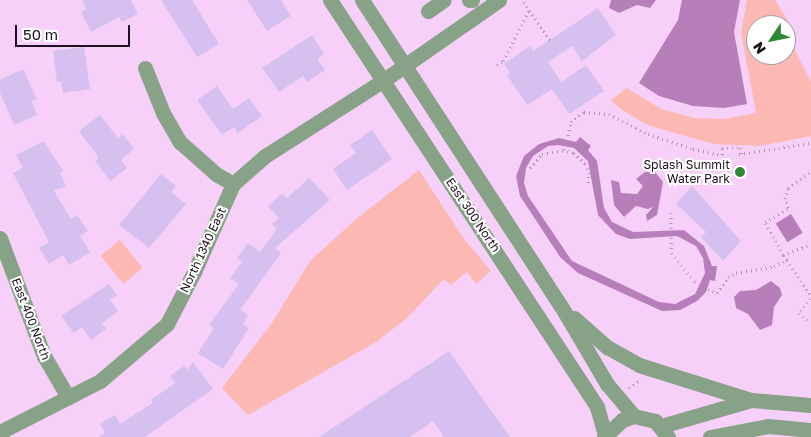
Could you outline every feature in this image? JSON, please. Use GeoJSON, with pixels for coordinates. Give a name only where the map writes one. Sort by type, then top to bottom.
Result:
{"type":"FeatureCollection","features":[{"type":"Feature","properties":{"kind":"street","name":"East 300 North"},"geometry":{"type":"LineString","coordinates":[[330,0],[597,407],[605,436]]}},
{"type":"Feature","properties":{"kind":"street","name":"East 300 North"},"geometry":{"type":"LineString","coordinates":[[362,0],[562,306],[607,384],[634,416]]}},
{"type":"Feature","properties":{"kind":"street"},"geometry":{"type":"LineString","coordinates":[[428,11],[444,0]]}},
{"type":"Feature","properties":{"kind":"street","name":"North 1340 East"},"geometry":{"type":"LineString","coordinates":[[0,432],[100,381],[166,324],[194,272],[233,184],[265,156],[384,80],[499,0]]}},
{"type":"Feature","properties":{"kind":"street"},"geometry":{"type":"LineString","coordinates":[[145,68],[164,113],[180,142],[216,174],[233,184]]}},
{"type":"Feature","properties":{"kind":"street","name":"East 400 North"},"geometry":{"type":"LineString","coordinates":[[0,238],[44,356],[68,396]]}},
{"type":"Feature","properties":{"kind":"street"},"geometry":{"type":"LineString","coordinates":[[562,306],[600,342],[639,365],[752,400],[811,405]]}},
{"type":"Feature","properties":{"kind":"street"},"geometry":{"type":"LineString","coordinates":[[605,436],[622,420],[634,416],[646,417],[665,431],[752,400]]}},
{"type":"Feature","properties":{"kind":"street"},"geometry":{"type":"LineString","coordinates":[[710,437],[768,426],[811,430]]}},
{"type":"Feature","properties":{"kind":"path"},"geometry":{"type":"LineString","coordinates":[[524,2],[550,40]]}},
{"type":"Feature","properties":{"kind":"path"},"geometry":{"type":"LineString","coordinates":[[498,65],[504,61],[529,10]]}},
{"type":"Feature","properties":{"kind":"path"},"geometry":{"type":"LineString","coordinates":[[564,150],[571,122],[584,112],[598,111],[671,142],[722,155],[722,148],[741,148],[740,154],[811,143]]}},
{"type":"Feature","properties":{"kind":"path"},"geometry":{"type":"LineString","coordinates":[[530,168],[542,154],[564,150],[573,152],[585,164],[590,174],[588,183]]}},
{"type":"Feature","properties":{"kind":"path"},"geometry":{"type":"LineString","coordinates":[[811,172],[788,188],[786,199],[788,208],[765,222],[811,298],[800,313],[811,322]]}},
{"type":"Feature","properties":{"kind":"path"},"geometry":{"type":"LineString","coordinates":[[671,213],[672,253],[695,282],[713,292],[722,289],[728,277],[774,266],[787,260]]}},
{"type":"Feature","properties":{"kind":"path"},"geometry":{"type":"LineString","coordinates":[[784,255],[811,244]]}},
{"type":"Feature","properties":{"kind":"shaded area"},"geometry":{"type":"Polygon","coordinates":[[[611,0],[656,0],[650,8],[637,5],[619,13],[609,8],[611,0]]]}},
{"type":"Feature","properties":{"kind":"shaded area"},"geometry":{"type":"Polygon","coordinates":[[[682,0],[740,0],[734,32],[747,104],[724,108],[693,106],[659,96],[639,83],[678,20],[682,0]]]}},
{"type":"Feature","properties":{"kind":"shaded area"},"geometry":{"type":"Polygon","coordinates":[[[747,0],[775,0],[784,15],[746,15],[746,59],[741,32],[747,0]]]}},
{"type":"Feature","properties":{"kind":"shaded area"},"geometry":{"type":"Polygon","coordinates":[[[796,52],[811,82],[811,136],[759,146],[713,144],[647,125],[619,108],[611,100],[627,88],[661,109],[695,118],[725,119],[756,113],[747,65],[796,65],[796,52]]]}},
{"type":"Feature","properties":{"kind":"shaded area"},"geometry":{"type":"Polygon","coordinates":[[[580,137],[591,146],[588,150],[597,161],[604,208],[612,222],[633,232],[684,230],[704,246],[712,266],[717,266],[715,281],[710,280],[706,292],[697,301],[680,310],[662,311],[578,273],[560,257],[520,196],[516,176],[524,156],[539,144],[559,138],[576,142],[580,137]],[[558,145],[548,146],[533,156],[526,168],[524,183],[528,196],[572,261],[659,302],[675,304],[695,294],[705,273],[703,258],[696,246],[677,236],[630,239],[616,234],[598,215],[588,161],[574,148],[558,145]]]}},
{"type":"Feature","properties":{"kind":"shaded area"},"geometry":{"type":"Polygon","coordinates":[[[419,170],[464,239],[491,271],[476,284],[467,272],[451,285],[444,279],[407,318],[376,342],[248,415],[222,388],[272,323],[310,261],[355,220],[419,170]]]}},
{"type":"Feature","properties":{"kind":"shaded area"},"geometry":{"type":"Polygon","coordinates":[[[645,172],[655,172],[663,182],[657,215],[647,221],[646,215],[653,207],[648,209],[636,206],[624,217],[614,205],[611,180],[619,182],[621,193],[637,194],[643,186],[636,179],[645,172]]]}},
{"type":"Feature","properties":{"kind":"shaded area"},"geometry":{"type":"Polygon","coordinates":[[[791,214],[803,233],[787,242],[776,224],[791,214]]]}},
{"type":"Feature","properties":{"kind":"shaded area"},"geometry":{"type":"Polygon","coordinates":[[[120,240],[143,268],[123,284],[101,256],[120,240]]]}},
{"type":"Feature","properties":{"kind":"shaded area"},"geometry":{"type":"Polygon","coordinates":[[[771,281],[780,288],[782,295],[774,307],[772,325],[760,330],[748,314],[736,308],[734,297],[740,291],[756,290],[771,281]]]}},
{"type":"Feature","properties":{"kind":"building"},"geometry":{"type":"Polygon","coordinates":[[[82,0],[131,0],[138,14],[122,22],[119,17],[91,32],[81,12],[86,9],[82,0]]]}},
{"type":"Feature","properties":{"kind":"building"},"geometry":{"type":"Polygon","coordinates":[[[161,0],[192,0],[219,44],[197,57],[161,0]]]}},
{"type":"Feature","properties":{"kind":"building"},"geometry":{"type":"Polygon","coordinates":[[[247,0],[281,0],[291,16],[267,31],[247,0]]]}},
{"type":"Feature","properties":{"kind":"building"},"geometry":{"type":"Polygon","coordinates":[[[598,8],[616,35],[582,61],[572,46],[548,62],[561,82],[586,65],[604,91],[569,114],[552,89],[527,105],[507,75],[510,73],[504,64],[530,46],[533,51],[598,8]]]}},
{"type":"Feature","properties":{"kind":"building"},"geometry":{"type":"Polygon","coordinates":[[[312,35],[324,54],[317,59],[325,70],[307,82],[303,76],[279,92],[262,68],[312,35]]]}},
{"type":"Feature","properties":{"kind":"building"},"geometry":{"type":"Polygon","coordinates":[[[84,47],[90,89],[63,93],[61,82],[57,82],[53,51],[84,47]]]}},
{"type":"Feature","properties":{"kind":"building"},"geometry":{"type":"Polygon","coordinates":[[[23,69],[37,99],[31,101],[37,115],[14,125],[0,93],[0,80],[23,69]]]}},
{"type":"Feature","properties":{"kind":"building"},"geometry":{"type":"Polygon","coordinates":[[[217,86],[233,109],[249,98],[262,116],[238,133],[234,127],[222,135],[197,100],[217,86]]]}},
{"type":"Feature","properties":{"kind":"building"},"geometry":{"type":"Polygon","coordinates":[[[100,115],[118,138],[123,134],[134,149],[121,160],[127,168],[110,181],[95,161],[99,158],[79,131],[100,115]]]}},
{"type":"Feature","properties":{"kind":"building"},"geometry":{"type":"Polygon","coordinates":[[[372,130],[392,159],[347,190],[333,169],[356,153],[350,145],[372,130]]]}},
{"type":"Feature","properties":{"kind":"building"},"geometry":{"type":"Polygon","coordinates":[[[44,141],[63,171],[60,173],[66,186],[54,191],[71,219],[77,215],[88,231],[80,236],[90,252],[69,265],[63,255],[49,264],[39,248],[49,242],[13,173],[23,168],[16,155],[44,141]]]}},
{"type":"Feature","properties":{"kind":"building"},"geometry":{"type":"Polygon","coordinates":[[[161,174],[176,186],[171,192],[186,204],[149,248],[119,225],[161,174]]]}},
{"type":"Feature","properties":{"kind":"building"},"geometry":{"type":"Polygon","coordinates":[[[309,178],[330,200],[275,248],[281,253],[240,310],[248,315],[243,324],[249,328],[223,369],[198,353],[214,328],[209,325],[239,284],[230,278],[242,262],[237,258],[248,243],[260,252],[277,229],[272,224],[279,218],[268,206],[282,193],[287,198],[309,178]]]}},
{"type":"Feature","properties":{"kind":"building"},"geometry":{"type":"Polygon","coordinates":[[[692,186],[741,241],[723,261],[701,237],[706,232],[676,204],[692,186]]]}},
{"type":"Feature","properties":{"kind":"building"},"geometry":{"type":"Polygon","coordinates":[[[109,284],[117,295],[110,300],[118,311],[102,323],[106,329],[91,340],[82,327],[74,333],[61,316],[109,284]]]}},
{"type":"Feature","properties":{"kind":"building"},"geometry":{"type":"Polygon","coordinates":[[[449,351],[510,437],[444,437],[433,421],[410,437],[319,437],[449,351]]]}},
{"type":"Feature","properties":{"kind":"building"},"geometry":{"type":"Polygon","coordinates":[[[193,362],[213,389],[145,437],[99,437],[105,433],[100,424],[115,415],[120,424],[153,403],[151,400],[175,383],[170,376],[184,366],[187,370],[193,362]]]}},
{"type":"Feature","properties":{"kind":"place","name":"Splash Summit Water Park"},"geometry":{"type":"Point","coordinates":[740,172]}}]}
